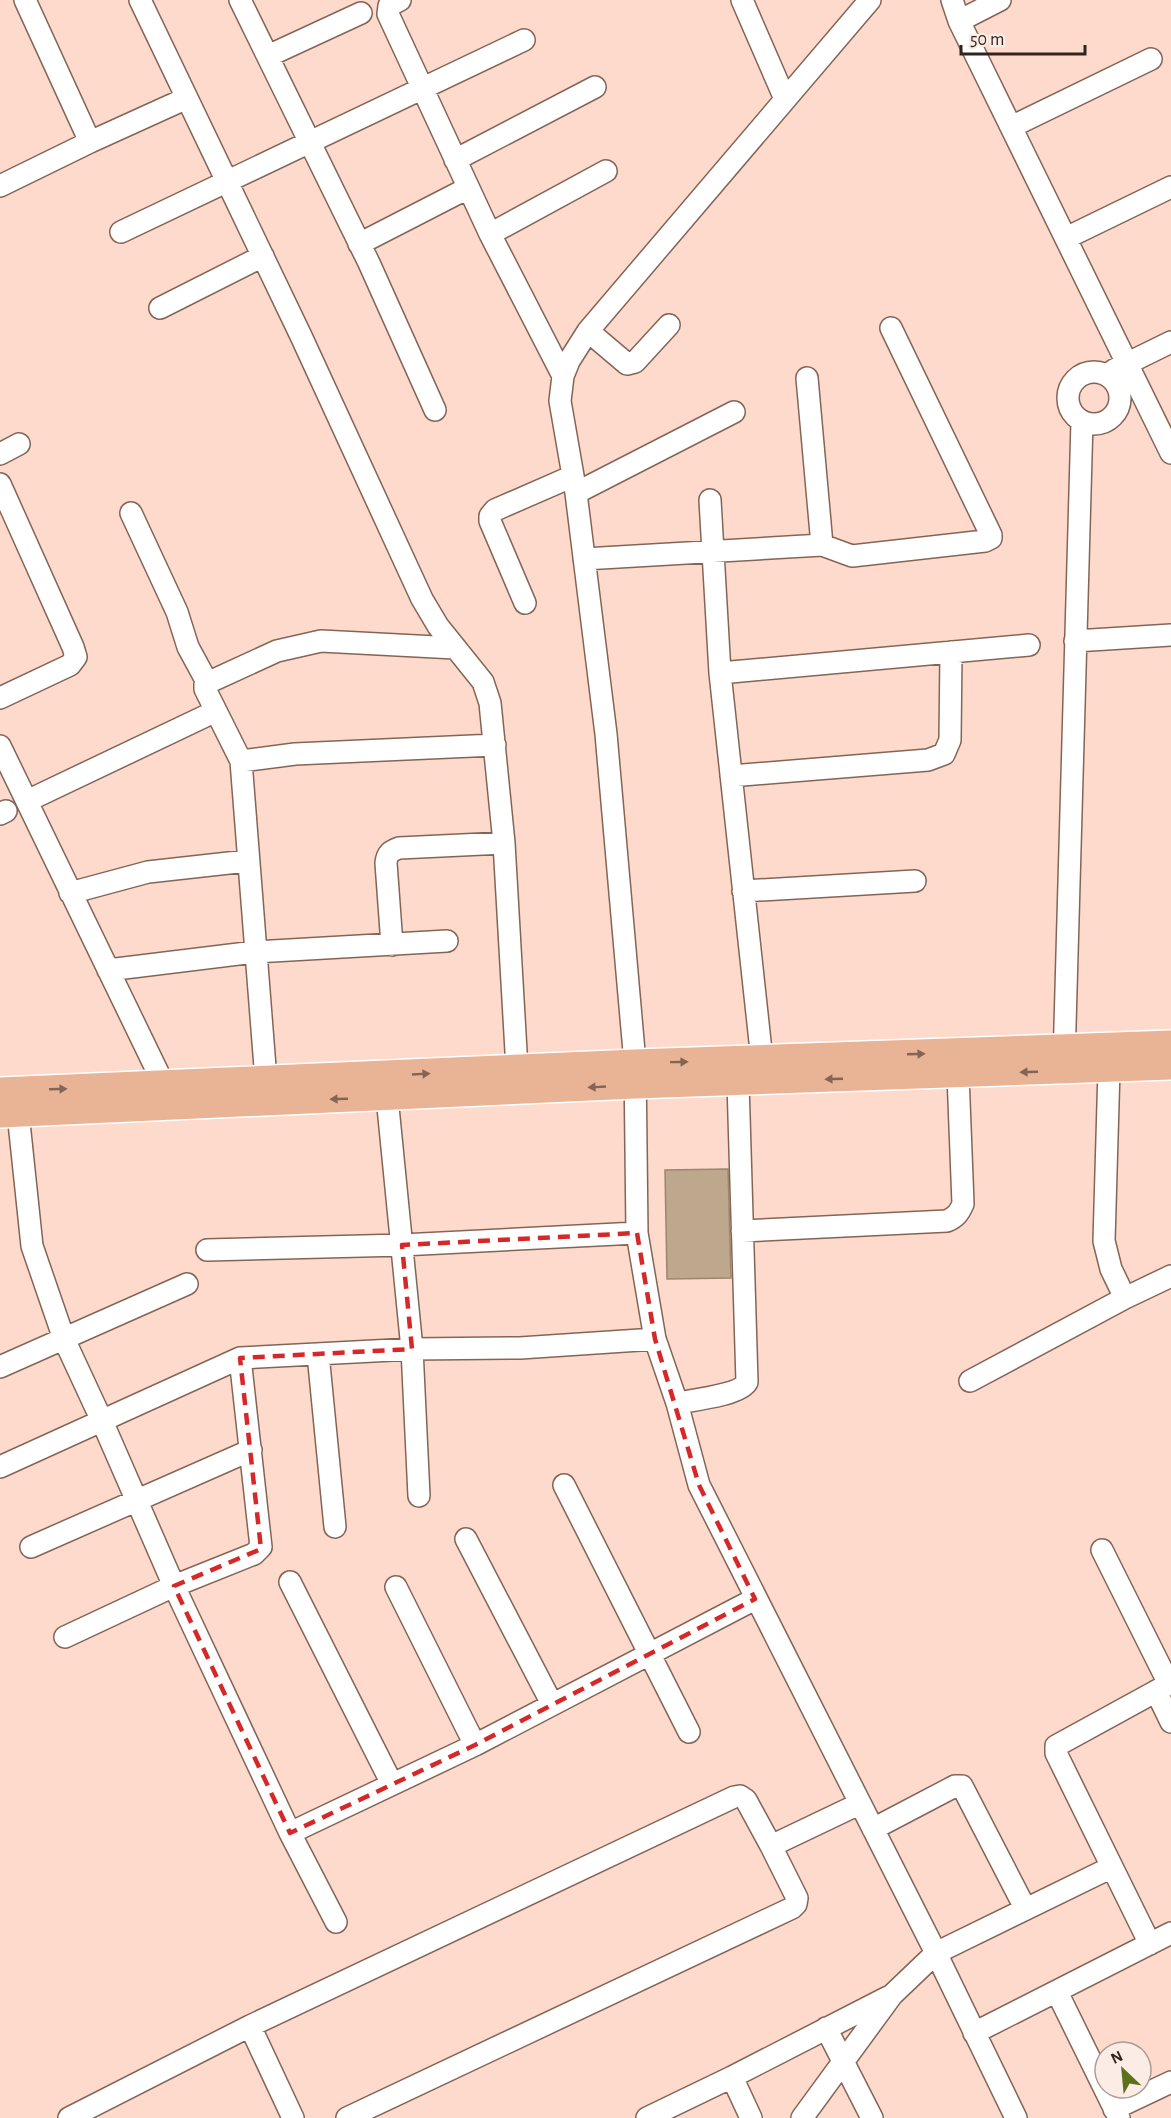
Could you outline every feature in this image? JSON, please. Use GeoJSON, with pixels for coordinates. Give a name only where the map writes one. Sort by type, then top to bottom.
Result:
{"type":"FeatureCollection","features":[{"type":"Feature","properties":{"kind":"main road"},"geometry":{"type":"LineString","coordinates":[[0,1091],[517,1069],[635,1074],[738,1083],[958,1075],[1171,1044]]}},
{"type":"Feature","properties":{"kind":"main road"},"geometry":{"type":"LineString","coordinates":[[9,1113],[387,1097],[762,1060],[1064,1060],[1109,1069],[1171,1066]]}},
{"type":"Feature","properties":{"kind":"street"},"geometry":{"type":"LineString","coordinates":[[25,0],[90,142]]}},
{"type":"Feature","properties":{"kind":"street"},"geometry":{"type":"LineString","coordinates":[[140,0],[263,256],[422,599],[438,626],[483,682],[488,692],[504,843],[517,1069]]}},
{"type":"Feature","properties":{"kind":"street"},"geometry":{"type":"LineString","coordinates":[[240,0],[311,143],[435,410]]}},
{"type":"Feature","properties":{"kind":"street"},"geometry":{"type":"LineString","coordinates":[[400,0],[389,6],[388,14],[490,234],[563,376]]}},
{"type":"Feature","properties":{"kind":"street"},"geometry":{"type":"LineString","coordinates":[[742,0],[785,99]]}},
{"type":"Feature","properties":{"kind":"street"},"geometry":{"type":"LineString","coordinates":[[870,0],[588,331],[572,355],[563,376],[561,408],[574,485],[606,734],[635,1074],[637,1233],[655,1339],[677,1403],[699,1485],[936,1953],[1016,2118]]}},
{"type":"Feature","properties":{"kind":"street"},"geometry":{"type":"LineString","coordinates":[[952,0],[959,21],[1171,453]]}},
{"type":"Feature","properties":{"kind":"street"},"geometry":{"type":"LineString","coordinates":[[959,21],[1000,0]]}},
{"type":"Feature","properties":{"kind":"street"},"geometry":{"type":"LineString","coordinates":[[268,56],[361,13]]}},
{"type":"Feature","properties":{"kind":"street"},"geometry":{"type":"LineString","coordinates":[[121,232],[524,40]]}},
{"type":"Feature","properties":{"kind":"street"},"geometry":{"type":"LineString","coordinates":[[1011,127],[1151,59]]}},
{"type":"Feature","properties":{"kind":"street"},"geometry":{"type":"LineString","coordinates":[[455,160],[595,87]]}},
{"type":"Feature","properties":{"kind":"street"},"geometry":{"type":"LineString","coordinates":[[1,182],[187,98]]}},
{"type":"Feature","properties":{"kind":"street"},"geometry":{"type":"LineString","coordinates":[[490,234],[606,171]]}},
{"type":"Feature","properties":{"kind":"street"},"geometry":{"type":"LineString","coordinates":[[1066,238],[1171,187]]}},
{"type":"Feature","properties":{"kind":"street"},"geometry":{"type":"LineString","coordinates":[[359,244],[468,188]]}},
{"type":"Feature","properties":{"kind":"street"},"geometry":{"type":"LineString","coordinates":[[160,308],[263,256]]}},
{"type":"Feature","properties":{"kind":"street"},"geometry":{"type":"LineString","coordinates":[[588,331],[627,364],[635,362],[669,325]]}},
{"type":"Feature","properties":{"kind":"street"},"geometry":{"type":"LineString","coordinates":[[584,559],[822,545],[852,556],[985,541],[991,538],[891,328]]}},
{"type":"Feature","properties":{"kind":"street"},"geometry":{"type":"LineString","coordinates":[[1105,374],[1117,385],[1120,393],[1118,409],[1113,416],[1098,423],[1082,421],[1070,408],[1068,399],[1069,390],[1080,376],[1088,372],[1105,374],[1171,342]]}},
{"type":"Feature","properties":{"kind":"street"},"geometry":{"type":"LineString","coordinates":[[807,378],[822,545]]}},
{"type":"Feature","properties":{"kind":"street"},"geometry":{"type":"LineString","coordinates":[[525,603],[490,520],[495,510],[574,485],[734,412]]}},
{"type":"Feature","properties":{"kind":"street"},"geometry":{"type":"LineString","coordinates":[[1064,1060],[1082,421]]}},
{"type":"Feature","properties":{"kind":"street"},"geometry":{"type":"LineString","coordinates":[[0,454],[19,444]]}},
{"type":"Feature","properties":{"kind":"street"},"geometry":{"type":"LineString","coordinates":[[0,484],[76,657],[70,665],[0,698]]}},
{"type":"Feature","properties":{"kind":"street"},"geometry":{"type":"LineString","coordinates":[[710,500],[720,673],[762,1060]]}},
{"type":"Feature","properties":{"kind":"street"},"geometry":{"type":"LineString","coordinates":[[131,513],[177,612],[188,647],[207,682],[205,689],[241,761],[247,861],[266,1080]]}},
{"type":"Feature","properties":{"kind":"street"},"geometry":{"type":"LineString","coordinates":[[1075,641],[1171,635]]}},
{"type":"Feature","properties":{"kind":"street"},"geometry":{"type":"LineString","coordinates":[[207,682],[277,651],[321,641],[456,648]]}},
{"type":"Feature","properties":{"kind":"street"},"geometry":{"type":"LineString","coordinates":[[720,673],[1029,645]]}},
{"type":"Feature","properties":{"kind":"street"},"geometry":{"type":"LineString","coordinates":[[731,776],[928,760],[944,754],[950,740],[951,652]]}},
{"type":"Feature","properties":{"kind":"street"},"geometry":{"type":"LineString","coordinates":[[27,801],[216,711]]}},
{"type":"Feature","properties":{"kind":"street"},"geometry":{"type":"LineString","coordinates":[[241,761],[295,754],[495,745]]}},
{"type":"Feature","properties":{"kind":"street"},"geometry":{"type":"LineString","coordinates":[[0,746],[164,1085]]}},
{"type":"Feature","properties":{"kind":"street"},"geometry":{"type":"LineString","coordinates":[[392,945],[386,863],[388,854],[399,848],[504,843]]}},
{"type":"Feature","properties":{"kind":"street"},"geometry":{"type":"LineString","coordinates":[[70,893],[148,872],[247,861]]}},
{"type":"Feature","properties":{"kind":"street"},"geometry":{"type":"LineString","coordinates":[[744,891],[915,881]]}},
{"type":"Feature","properties":{"kind":"street"},"geometry":{"type":"LineString","coordinates":[[108,970],[255,952],[447,941]]}},
{"type":"Feature","properties":{"kind":"street"},"geometry":{"type":"LineString","coordinates":[[1109,1069],[1104,1241],[1111,1269],[1125,1298]]}},
{"type":"Feature","properties":{"kind":"street"},"geometry":{"type":"LineString","coordinates":[[742,1231],[947,1221],[954,1218],[960,1213],[963,1204],[958,1075]]}},
{"type":"Feature","properties":{"kind":"street"},"geometry":{"type":"LineString","coordinates":[[677,1403],[737,1390],[746,1385],[748,1375],[738,1083]]}},
{"type":"Feature","properties":{"kind":"street"},"geometry":{"type":"LineString","coordinates":[[387,1097],[412,1349],[419,1497]]}},
{"type":"Feature","properties":{"kind":"street"},"geometry":{"type":"LineString","coordinates":[[9,1113],[32,1246],[64,1339],[174,1586],[290,1833],[336,1922]]}},
{"type":"Feature","properties":{"kind":"street"},"geometry":{"type":"LineString","coordinates":[[207,1250],[402,1245],[637,1233]]}},
{"type":"Feature","properties":{"kind":"street"},"geometry":{"type":"LineString","coordinates":[[970,1381],[1171,1276]]}},
{"type":"Feature","properties":{"kind":"street"},"geometry":{"type":"LineString","coordinates":[[0,1367],[187,1284]]}},
{"type":"Feature","properties":{"kind":"street"},"geometry":{"type":"LineString","coordinates":[[0,1467],[240,1358],[412,1349],[520,1348],[655,1339]]}},
{"type":"Feature","properties":{"kind":"street"},"geometry":{"type":"LineString","coordinates":[[318,1354],[335,1527]]}},
{"type":"Feature","properties":{"kind":"street"},"geometry":{"type":"LineString","coordinates":[[65,1637],[174,1586],[254,1554],[261,1547],[240,1358]]}},
{"type":"Feature","properties":{"kind":"street"},"geometry":{"type":"LineString","coordinates":[[31,1547],[251,1450]]}},
{"type":"Feature","properties":{"kind":"street"},"geometry":{"type":"LineString","coordinates":[[564,1485],[689,1732]]}},
{"type":"Feature","properties":{"kind":"street"},"geometry":{"type":"LineString","coordinates":[[466,1539],[552,1704]]}},
{"type":"Feature","properties":{"kind":"street"},"geometry":{"type":"LineString","coordinates":[[1102,1550],[1165,1686],[1171,1722]]}},
{"type":"Feature","properties":{"kind":"street"},"geometry":{"type":"LineString","coordinates":[[290,1582],[392,1784]]}},
{"type":"Feature","properties":{"kind":"street"},"geometry":{"type":"LineString","coordinates":[[396,1587],[475,1745]]}},
{"type":"Feature","properties":{"kind":"street"},"geometry":{"type":"LineString","coordinates":[[290,1833],[475,1745],[755,1599]]}},
{"type":"Feature","properties":{"kind":"street"},"geometry":{"type":"LineString","coordinates":[[1150,1944],[1056,1753],[1056,1746],[1165,1686]]}},
{"type":"Feature","properties":{"kind":"street"},"geometry":{"type":"LineString","coordinates":[[873,1829],[956,1786],[962,1786],[1025,1908]]}},
{"type":"Feature","properties":{"kind":"street"},"geometry":{"type":"LineString","coordinates":[[69,2118],[250,2026],[734,1797],[740,1796],[746,1800],[797,1898],[792,1908],[347,2118]]}},
{"type":"Feature","properties":{"kind":"street"},"geometry":{"type":"LineString","coordinates":[[771,1846],[859,1804]]}},
{"type":"Feature","properties":{"kind":"street"},"geometry":{"type":"LineString","coordinates":[[802,2118],[892,1995],[936,1953],[1112,1867]]}},
{"type":"Feature","properties":{"kind":"street"},"geometry":{"type":"LineString","coordinates":[[974,2033],[1171,1934]]}},
{"type":"Feature","properties":{"kind":"street"},"geometry":{"type":"LineString","coordinates":[[1057,1992],[1117,2114],[1171,2082]]}},
{"type":"Feature","properties":{"kind":"street"},"geometry":{"type":"LineString","coordinates":[[647,2118],[892,1995]]}},
{"type":"Feature","properties":{"kind":"street"},"geometry":{"type":"LineString","coordinates":[[250,2026],[293,2118]]}},
{"type":"Feature","properties":{"kind":"street"},"geometry":{"type":"LineString","coordinates":[[826,2028],[872,2118]]}},
{"type":"Feature","properties":{"kind":"street"},"geometry":{"type":"LineString","coordinates":[[732,2077],[751,2118]]}},
{"type":"Feature","properties":{"kind":"highlighted area"},"geometry":{"type":"Polygon","coordinates":[[[637,1233],[655,1339],[699,1485],[755,1599],[475,1745],[290,1833],[174,1586],[261,1549],[240,1358],[412,1349],[402,1245],[637,1233]]]}},
{"type":"Feature","properties":{"kind":"building"},"geometry":{"type":"Polygon","coordinates":[[[728,1169],[731,1278],[667,1279],[665,1170],[728,1169]]]}}]}
